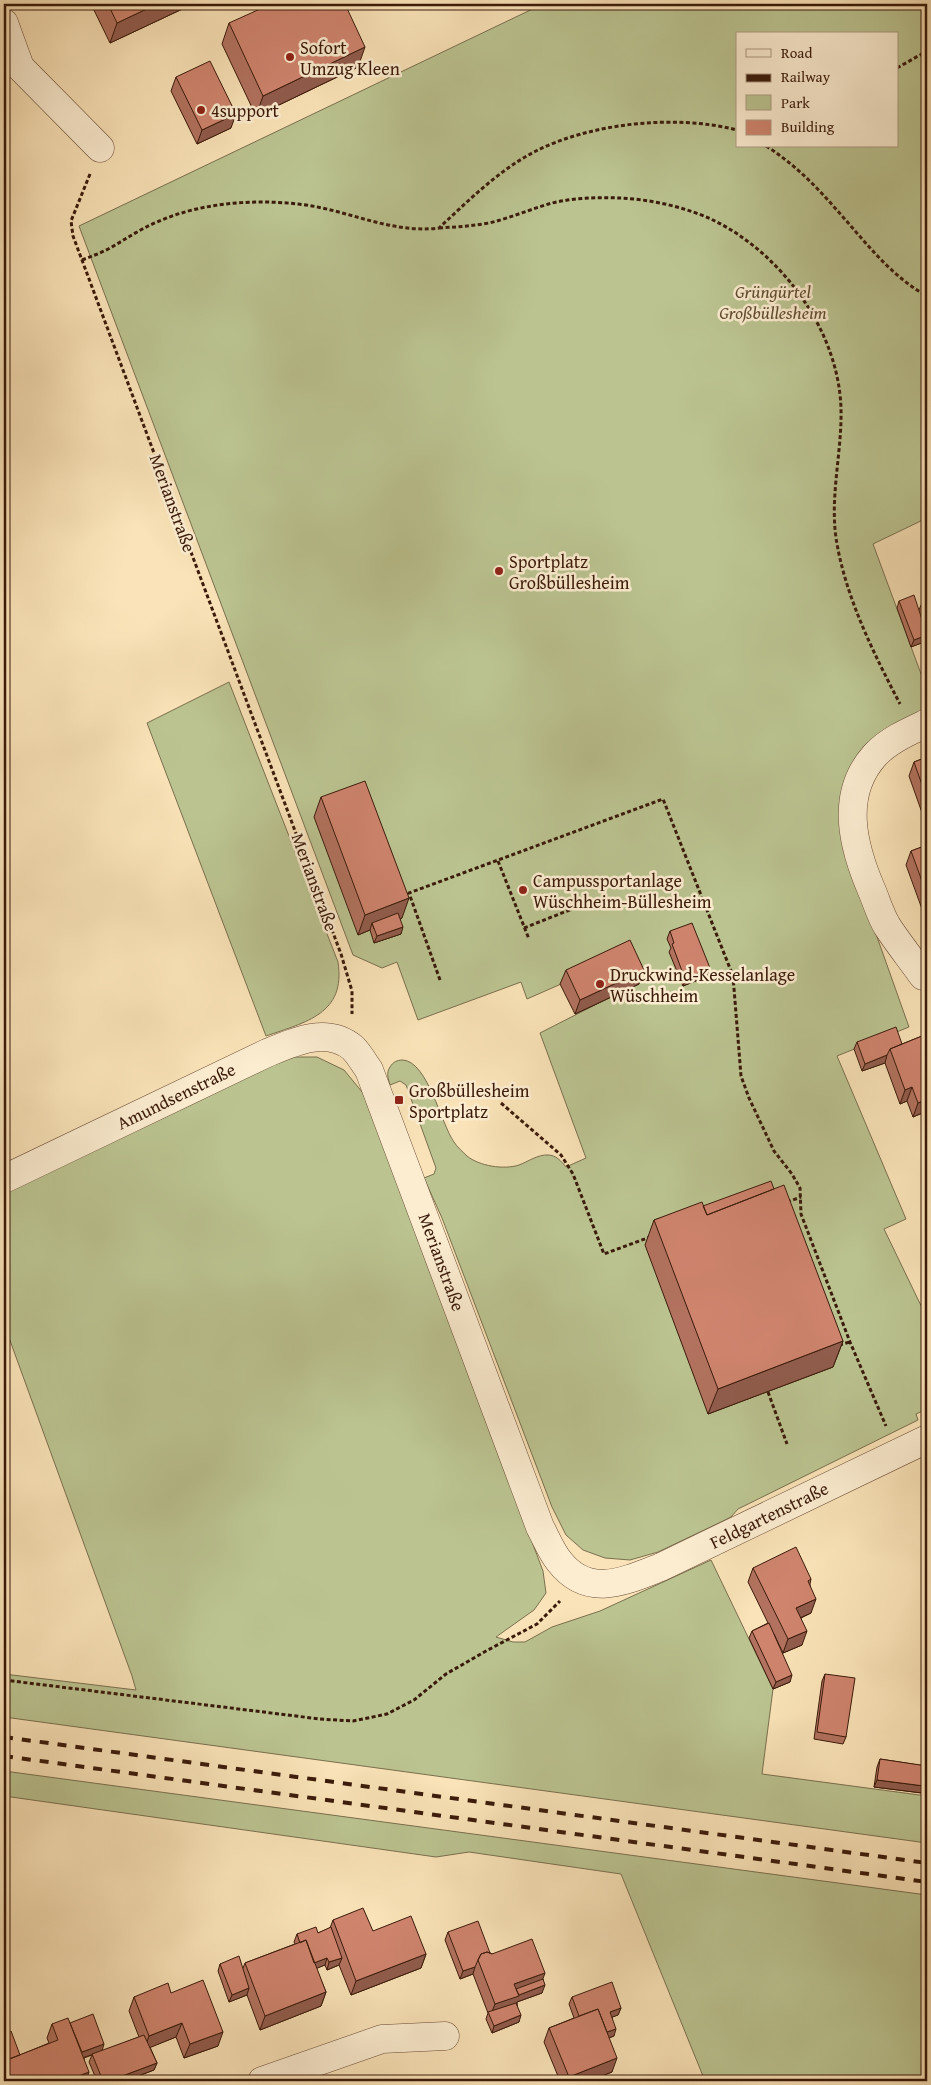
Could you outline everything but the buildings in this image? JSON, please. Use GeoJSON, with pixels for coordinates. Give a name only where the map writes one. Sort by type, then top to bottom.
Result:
{"type":"FeatureCollection","features":[{"type":"Feature","properties":{"kind":"street"},"geometry":{"type":"LineString","coordinates":[[4,23],[20,67],[100,148]]}},
{"type":"Feature","properties":{"kind":"street"},"geometry":{"type":"LineString","coordinates":[[920,726],[889,744],[867,766],[855,792],[852,824],[862,869],[886,924],[923,976]]}},
{"type":"Feature","properties":{"kind":"street","name":"Amundsenstraße"},"geometry":{"type":"LineString","coordinates":[[4,1179],[266,1053],[302,1039],[330,1038],[352,1047]]}},
{"type":"Feature","properties":{"kind":"street","name":"Merianstraße"},"geometry":{"type":"LineString","coordinates":[[352,1047],[369,1070],[373,1079],[540,1527],[558,1559],[569,1572],[594,1584],[608,1585]]}},
{"type":"Feature","properties":{"kind":"street","name":"Feldgartenstraße"},"geometry":{"type":"LineString","coordinates":[[608,1585],[626,1581],[661,1567],[927,1439]]}},
{"type":"Feature","properties":{"kind":"street"},"geometry":{"type":"LineString","coordinates":[[262,2081],[382,2039],[445,2036]]}},
{"type":"Feature","properties":{"kind":"path"},"geometry":{"type":"LineString","coordinates":[[898,67],[927,51]]}},
{"type":"Feature","properties":{"kind":"path"},"geometry":{"type":"LineString","coordinates":[[439,228],[506,170],[534,152],[558,142],[614,126],[640,124],[673,123],[736,130]]}},
{"type":"Feature","properties":{"kind":"path","name":"Merianstraße"},"geometry":{"type":"LineString","coordinates":[[100,148],[71,221],[72,236],[341,954],[352,991],[352,1047]]}},
{"type":"Feature","properties":{"kind":"path"},"geometry":{"type":"LineString","coordinates":[[769,148],[815,186],[896,275],[927,296]]}},
{"type":"Feature","properties":{"kind":"path"},"geometry":{"type":"LineString","coordinates":[[82,260],[108,249],[154,222],[203,207],[231,204],[298,204],[330,209],[365,221],[389,226],[439,228],[489,223],[552,203],[576,199],[622,198],[670,205],[713,220],[734,232],[751,245],[794,286],[825,339],[834,363],[840,392],[841,410],[835,517],[840,557],[847,583],[867,637],[920,726]]}},
{"type":"Feature","properties":{"kind":"path"},"geometry":{"type":"LineString","coordinates":[[440,980],[410,893],[663,799],[732,971],[736,992],[739,1053],[744,1083],[764,1134],[800,1188],[801,1214],[850,1342],[898,1453]]}},
{"type":"Feature","properties":{"kind":"path"},"geometry":{"type":"LineString","coordinates":[[498,861],[529,939]]}},
{"type":"Feature","properties":{"kind":"path"},"geometry":{"type":"LineString","coordinates":[[524,928],[572,909]]}},
{"type":"Feature","properties":{"kind":"path"},"geometry":{"type":"LineString","coordinates":[[501,1104],[561,1154],[573,1174],[604,1254],[658,1234]]}},
{"type":"Feature","properties":{"kind":"path"},"geometry":{"type":"LineString","coordinates":[[782,1204],[801,1197]]}},
{"type":"Feature","properties":{"kind":"path"},"geometry":{"type":"LineString","coordinates":[[796,1224],[804,1222]]}},
{"type":"Feature","properties":{"kind":"path"},"geometry":{"type":"LineString","coordinates":[[830,1312],[837,1309]]}},
{"type":"Feature","properties":{"kind":"path"},"geometry":{"type":"LineString","coordinates":[[834,1347],[850,1342]]}},
{"type":"Feature","properties":{"kind":"path"},"geometry":{"type":"LineString","coordinates":[[768,1392],[787,1444]]}},
{"type":"Feature","properties":{"kind":"path"},"geometry":{"type":"LineString","coordinates":[[4,1680],[320,1719],[353,1720],[387,1714],[414,1700],[446,1674],[537,1624]]}},
{"type":"Feature","properties":{"kind":"green space","name":"Grüngürtel Großbüllesheim"},"geometry":{"type":"Polygon","coordinates":[[[543,4],[927,4],[927,518],[873,544],[927,690],[927,709],[884,733],[849,858],[909,1027],[837,1056],[906,1219],[884,1229],[927,1318],[927,1409],[916,1414],[918,1420],[738,1509],[731,1517],[658,1552],[630,1560],[605,1558],[583,1550],[566,1535],[552,1507],[442,1218],[424,1178],[434,1174],[436,1168],[406,1085],[400,1081],[390,1085],[388,1073],[392,1064],[401,1060],[412,1063],[420,1071],[427,1082],[454,1142],[472,1159],[485,1165],[506,1167],[519,1165],[544,1155],[551,1155],[556,1157],[566,1167],[586,1158],[540,1033],[638,983],[561,984],[527,999],[521,982],[418,1020],[397,962],[382,968],[353,955],[79,226],[543,4]]]}},
{"type":"Feature","properties":{"kind":"green space"},"geometry":{"type":"Polygon","coordinates":[[[229,682],[338,962],[339,980],[336,994],[329,1005],[308,1020],[266,1036],[147,723],[229,682]]]}},
{"type":"Feature","properties":{"kind":"green space"},"geometry":{"type":"Polygon","coordinates":[[[295,1057],[317,1057],[344,1070],[363,1093],[543,1571],[546,1593],[534,1610],[496,1637],[513,1642],[525,1642],[552,1627],[600,1611],[711,1560],[773,1689],[762,1774],[927,1796],[927,1843],[4,1717],[4,1674],[136,1690],[4,1324],[4,1193],[197,1102],[271,1064],[295,1057]]]}},
{"type":"Feature","properties":{"kind":"green space"},"geometry":{"type":"Polygon","coordinates":[[[4,1771],[927,1895],[927,2081],[705,2081],[621,1874],[469,1852],[436,1857],[4,1796],[4,1771]]]}},
{"type":"Feature","properties":{"kind":"railway"},"geometry":{"type":"LineString","coordinates":[[4,1737],[927,1863]]}},
{"type":"Feature","properties":{"kind":"railway"},"geometry":{"type":"LineString","coordinates":[[4,1756],[927,1882]]}},
{"type":"Feature","properties":{"kind":"place","name":"Sofort Umzug Kleen"},"geometry":{"type":"Point","coordinates":[290,57]}},
{"type":"Feature","properties":{"kind":"place","name":"4support"},"geometry":{"type":"Point","coordinates":[201,110]}},
{"type":"Feature","properties":{"kind":"place","name":"Sportplatz Großbüllesheim"},"geometry":{"type":"Point","coordinates":[499,571]}},
{"type":"Feature","properties":{"kind":"place","name":"Campussportanlage Wüschheim-Büllesheim"},"geometry":{"type":"Point","coordinates":[523,890]}},
{"type":"Feature","properties":{"kind":"place","name":"Druckwind-Kesselanlage Wüschheim"},"geometry":{"type":"Point","coordinates":[600,984]}},
{"type":"Feature","properties":{"kind":"place","name":"Großbüllesheim Sportplatz"},"geometry":{"type":"Point","coordinates":[399,1100]}}]}
